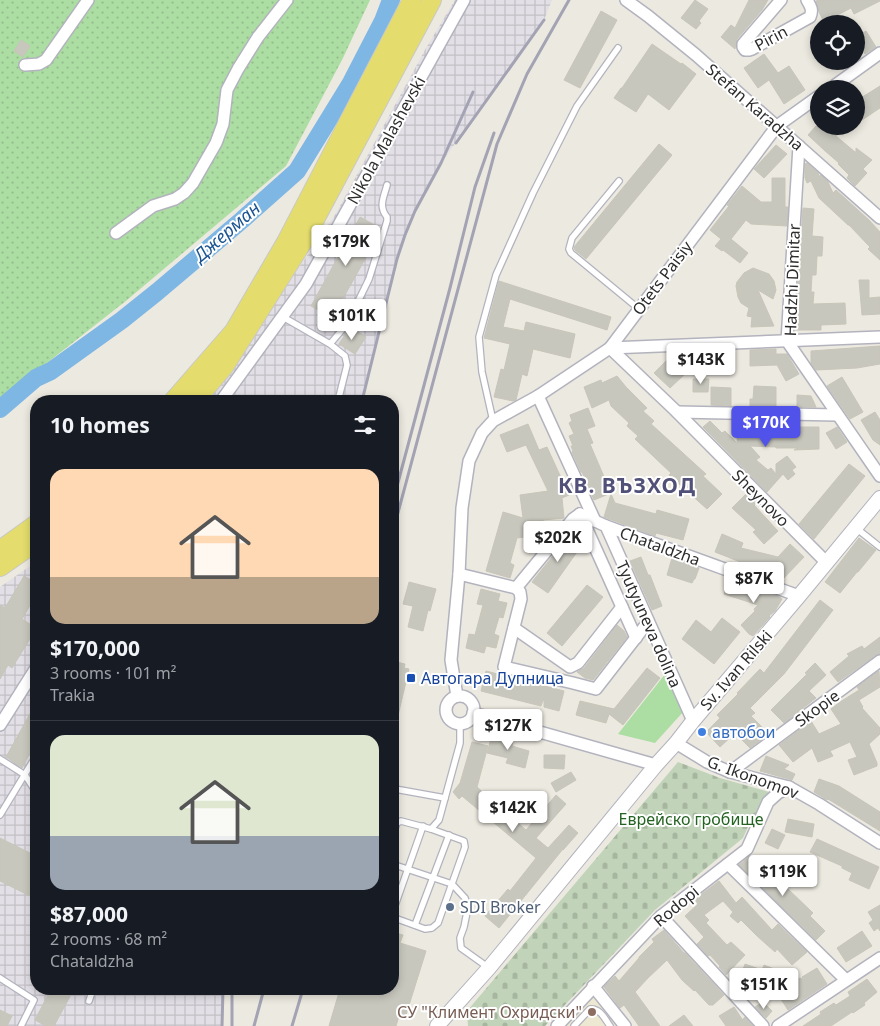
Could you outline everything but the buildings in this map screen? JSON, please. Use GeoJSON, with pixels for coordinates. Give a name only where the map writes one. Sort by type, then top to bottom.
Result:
{"type":"FeatureCollection","features":[{"type":"Feature","properties":{"kind":"main road"},"geometry":{"type":"LineString","coordinates":[[178,395],[234,331],[286,242],[412,0]]}},
{"type":"Feature","properties":{"kind":"main road"},"geometry":{"type":"LineString","coordinates":[[200,395],[224,367],[303,242],[432,0]]}},
{"type":"Feature","properties":{"kind":"main road"},"geometry":{"type":"LineString","coordinates":[[0,550],[30,528]]}},
{"type":"Feature","properties":{"kind":"main road"},"geometry":{"type":"LineString","coordinates":[[0,567],[30,546]]}},
{"type":"Feature","properties":{"kind":"street"},"geometry":{"type":"LineString","coordinates":[[25,65],[39,64],[46,60],[88,0]]}},
{"type":"Feature","properties":{"kind":"street"},"geometry":{"type":"LineString","coordinates":[[116,233],[153,206],[179,196],[193,183],[216,143],[223,124],[227,90],[258,37],[287,0]]}},
{"type":"Feature","properties":{"kind":"street","name":"Nikola Malashevski"},"geometry":{"type":"LineString","coordinates":[[226,395],[306,284],[464,0]]}},
{"type":"Feature","properties":{"kind":"street","name":"Stefan Karadzha"},"geometry":{"type":"LineString","coordinates":[[626,0],[696,55],[880,218]]}},
{"type":"Feature","properties":{"kind":"street","name":"Pirin"},"geometry":{"type":"LineString","coordinates":[[781,0],[744,44],[745,50],[752,49],[810,17],[812,8],[807,0]]}},
{"type":"Feature","properties":{"kind":"street"},"geometry":{"type":"LineString","coordinates":[[843,80],[879,55]]}},
{"type":"Feature","properties":{"kind":"street","name":"Otets Paisiy"},"geometry":{"type":"LineString","coordinates":[[457,696],[451,660],[459,574],[462,508],[469,461],[482,433],[493,421],[538,396],[610,348],[777,126],[810,102]]}},
{"type":"Feature","properties":{"kind":"street","name":"Hadzhi Dimitar"},"geometry":{"type":"LineString","coordinates":[[799,146],[787,341],[880,476]]}},
{"type":"Feature","properties":{"kind":"street"},"geometry":{"type":"LineString","coordinates":[[610,348],[880,337]]}},
{"type":"Feature","properties":{"kind":"street","name":"Sheynovo"},"geometry":{"type":"LineString","coordinates":[[610,348],[677,412],[827,563]]}},
{"type":"Feature","properties":{"kind":"street","name":"Tyutyuneva dolina"},"geometry":{"type":"LineString","coordinates":[[538,396],[648,622],[693,721]]}},
{"type":"Feature","properties":{"kind":"street"},"geometry":{"type":"LineString","coordinates":[[677,412],[837,416]]}},
{"type":"Feature","properties":{"kind":"street","name":"Sv. Ivan Rilski"},"geometry":{"type":"LineString","coordinates":[[438,1026],[489,968],[880,498]]}},
{"type":"Feature","properties":{"kind":"street"},"geometry":{"type":"LineString","coordinates":[[516,588],[573,519],[580,514],[636,638]]}},
{"type":"Feature","properties":{"kind":"street","name":"Chataldzha"},"geometry":{"type":"LineString","coordinates":[[580,514],[799,596]]}},
{"type":"Feature","properties":{"kind":"street"},"geometry":{"type":"LineString","coordinates":[[459,574],[516,588],[520,592],[521,599],[504,667],[596,689],[648,622]]}},
{"type":"Feature","properties":{"kind":"street"},"geometry":{"type":"LineString","coordinates":[[514,628],[570,667],[578,663],[622,607]]}},
{"type":"Feature","properties":{"kind":"street","name":"Skopie"},"geometry":{"type":"LineString","coordinates":[[730,772],[880,661]]}},
{"type":"Feature","properties":{"kind":"street"},"geometry":{"type":"LineString","coordinates":[[0,725],[30,678]]}},
{"type":"Feature","properties":{"kind":"street"},"geometry":{"type":"LineString","coordinates":[[462,696],[470,700],[474,713],[469,721],[460,724],[451,722],[446,714],[446,705],[452,698],[462,696]]}},
{"type":"Feature","properties":{"kind":"street"},"geometry":{"type":"LineString","coordinates":[[474,713],[656,765]]}},
{"type":"Feature","properties":{"kind":"street","name":"G. Ikonomov"},"geometry":{"type":"LineString","coordinates":[[676,743],[707,762],[730,772],[789,787],[880,843]]}},
{"type":"Feature","properties":{"kind":"street","name":"Rodopi"},"geometry":{"type":"LineString","coordinates":[[557,1026],[661,916],[748,849],[768,802],[778,793],[789,787]]}},
{"type":"Feature","properties":{"kind":"street"},"geometry":{"type":"LineString","coordinates":[[728,864],[846,980]]}},
{"type":"Feature","properties":{"kind":"street"},"geometry":{"type":"LineString","coordinates":[[661,916],[763,1026]]}},
{"type":"Feature","properties":{"kind":"street"},"geometry":{"type":"LineString","coordinates":[[778,1026],[880,958]]}},
{"type":"Feature","properties":{"kind":"street"},"geometry":{"type":"LineString","coordinates":[[594,986],[625,1026]]}},
{"type":"Feature","properties":{"kind":"lane"},"geometry":{"type":"LineString","coordinates":[[493,421],[482,372],[479,337],[496,274],[533,193],[577,106],[618,48]]}},
{"type":"Feature","properties":{"kind":"lane"},"geometry":{"type":"LineString","coordinates":[[618,181],[572,238],[569,249],[570,253],[639,309]]}},
{"type":"Feature","properties":{"kind":"lane"},"geometry":{"type":"LineString","coordinates":[[330,344],[347,324],[369,279],[387,221],[381,206],[387,185]]}},
{"type":"Feature","properties":{"kind":"lane"},"geometry":{"type":"LineString","coordinates":[[283,317],[330,344],[345,356],[347,365],[340,395]]}},
{"type":"Feature","properties":{"kind":"lane"},"geometry":{"type":"LineString","coordinates":[[856,528],[880,547]]}},
{"type":"Feature","properties":{"kind":"lane"},"geometry":{"type":"LineString","coordinates":[[431,829],[439,820],[460,743],[460,724]]}},
{"type":"Feature","properties":{"kind":"lane"},"geometry":{"type":"LineString","coordinates":[[0,760],[25,774],[30,782]]}},
{"type":"Feature","properties":{"kind":"lane"},"geometry":{"type":"LineString","coordinates":[[0,815],[30,766]]}},
{"type":"Feature","properties":{"kind":"lane"},"geometry":{"type":"LineString","coordinates":[[399,790],[445,798]]}},
{"type":"Feature","properties":{"kind":"lane"},"geometry":{"type":"LineString","coordinates":[[399,822],[424,826],[464,840],[465,847],[438,923],[432,928],[425,929],[399,918]]}},
{"type":"Feature","properties":{"kind":"lane"},"geometry":{"type":"LineString","coordinates":[[399,895],[424,826]]}},
{"type":"Feature","properties":{"kind":"lane"},"geometry":{"type":"LineString","coordinates":[[415,925],[449,835]]}},
{"type":"Feature","properties":{"kind":"lane"},"geometry":{"type":"LineString","coordinates":[[399,866],[452,884],[465,898],[468,907],[460,938],[461,948],[489,968]]}},
{"type":"Feature","properties":{"kind":"lane"},"geometry":{"type":"LineString","coordinates":[[0,978],[34,1000],[21,1026]]}},
{"type":"Feature","properties":{"kind":"lane"},"geometry":{"type":"LineString","coordinates":[[89,1001],[91,995]]}},
{"type":"Feature","properties":{"kind":"lane"},"geometry":{"type":"LineString","coordinates":[[574,1026],[590,1009],[595,1009],[599,1011],[610,1026]]}},
{"type":"Feature","properties":{"kind":"shaded area"},"geometry":{"type":"Polygon","coordinates":[[[455,0],[552,0],[544,20],[441,163],[415,211],[397,259],[363,395],[211,395],[335,215],[426,48],[455,0]]]}},
{"type":"Feature","properties":{"kind":"shaded area"},"geometry":{"type":"Polygon","coordinates":[[[30,566],[30,995],[224,995],[223,1026],[0,1026],[0,587],[30,566]]]}},
{"type":"Feature","properties":{"kind":"shaded area","name":"СУ \"Климент Охридски\""},"geometry":{"type":"Polygon","coordinates":[[[593,997],[615,1026],[567,1026],[593,997]]]}},
{"type":"Feature","properties":{"kind":"green space"},"geometry":{"type":"Polygon","coordinates":[[[0,0],[370,0],[343,58],[286,166],[127,300],[0,400],[0,0]]]}},
{"type":"Feature","properties":{"kind":"green space"},"geometry":{"type":"Polygon","coordinates":[[[666,673],[683,712],[655,743],[618,734],[666,673]]]}},
{"type":"Feature","properties":{"kind":"green space","name":"Еврейско гробище"},"geometry":{"type":"Polygon","coordinates":[[[678,762],[720,778],[769,792],[743,838],[655,910],[545,1026],[468,1026],[467,1011],[678,762]]]}},
{"type":"Feature","properties":{"kind":"waterway","name":"Джерман"},"geometry":{"type":"LineString","coordinates":[[0,409],[36,378],[51,371],[122,320],[157,292],[297,171],[351,83],[383,21],[391,0]]}},
{"type":"Feature","properties":{"kind":"railway"},"geometry":{"type":"LineString","coordinates":[[399,509],[497,144],[527,74],[569,0]]}},
{"type":"Feature","properties":{"kind":"railway"},"geometry":{"type":"LineString","coordinates":[[456,143],[544,20]]}},
{"type":"Feature","properties":{"kind":"railway"},"geometry":{"type":"LineString","coordinates":[[363,395],[397,259],[405,235],[415,211],[441,163],[473,92]]}},
{"type":"Feature","properties":{"kind":"railway"},"geometry":{"type":"LineString","coordinates":[[399,479],[475,187],[494,133]]}},
{"type":"Feature","properties":{"kind":"railway"},"geometry":{"type":"LineString","coordinates":[[222,1026],[223,995]]}},
{"type":"Feature","properties":{"kind":"railway"},"geometry":{"type":"LineString","coordinates":[[232,995],[232,1026]]}},
{"type":"Feature","properties":{"kind":"railway"},"geometry":{"type":"LineString","coordinates":[[254,1026],[262,995]]}},
{"type":"Feature","properties":{"kind":"railway"},"geometry":{"type":"LineString","coordinates":[[292,1026],[301,995]]}},
{"type":"Feature","properties":{"kind":"place","name":"Автогара Дупница"},"geometry":{"type":"Point","coordinates":[411,678]}},
{"type":"Feature","properties":{"kind":"place","name":"автобои"},"geometry":{"type":"Point","coordinates":[702,732]}},
{"type":"Feature","properties":{"kind":"place","name":"SDI Broker"},"geometry":{"type":"Point","coordinates":[450,907]}},
{"type":"Feature","properties":{"kind":"place","name":"СУ \"Климент Охридски\""},"geometry":{"type":"Point","coordinates":[592,1012]}},
{"type":"Feature","properties":{"kind":"district","name":"КВ. ВЪЗХОД"},"geometry":{"type":"Point","coordinates":[627,486]}}]}
